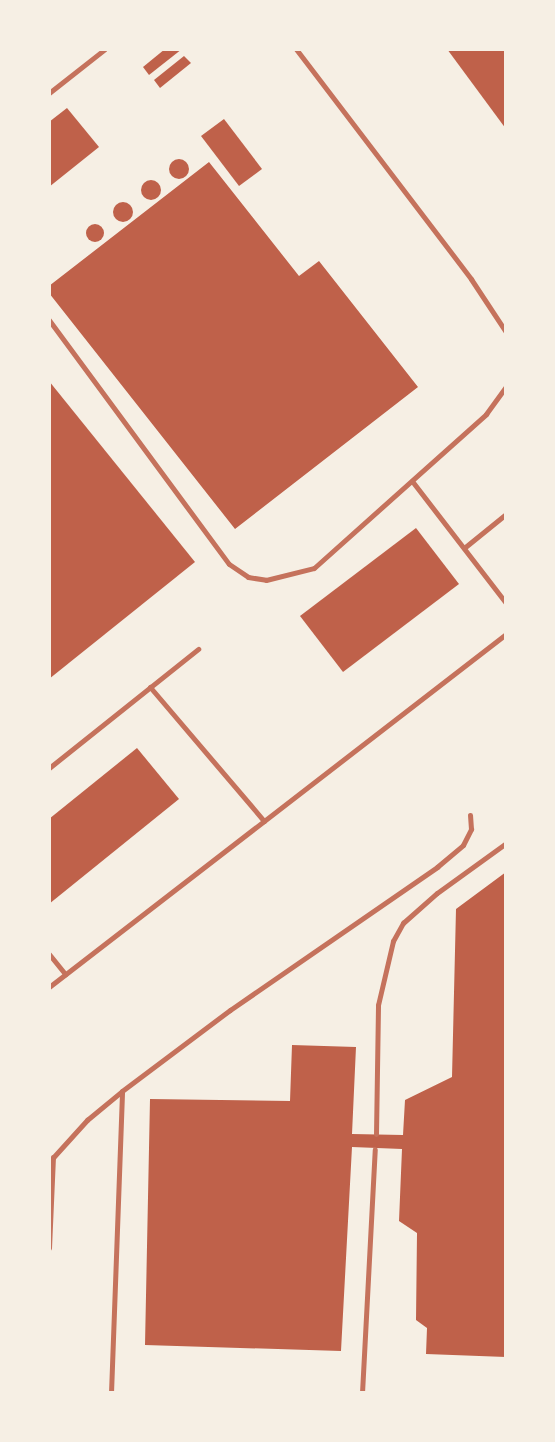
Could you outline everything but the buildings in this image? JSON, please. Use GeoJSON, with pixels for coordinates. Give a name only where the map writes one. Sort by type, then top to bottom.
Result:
{"type":"FeatureCollection","features":[{"type":"Feature","properties":{"kind":"lane"},"geometry":{"type":"LineString","coordinates":[[49,93],[105,49]]}},
{"type":"Feature","properties":{"kind":"lane"},"geometry":{"type":"LineString","coordinates":[[296,49],[471,279],[506,332]]}},
{"type":"Feature","properties":{"kind":"lane"},"geometry":{"type":"LineString","coordinates":[[49,320],[229,564],[248,577],[290,577],[314,568],[486,414],[506,386]]}},
{"type":"Feature","properties":{"kind":"lane"},"geometry":{"type":"LineString","coordinates":[[412,481],[506,603]]}},
{"type":"Feature","properties":{"kind":"lane"},"geometry":{"type":"LineString","coordinates":[[464,548],[506,514]]}},
{"type":"Feature","properties":{"kind":"lane"},"geometry":{"type":"LineString","coordinates":[[49,987],[506,634]]}},
{"type":"Feature","properties":{"kind":"lane"},"geometry":{"type":"LineString","coordinates":[[49,768],[198,649]]}},
{"type":"Feature","properties":{"kind":"lane"},"geometry":{"type":"LineString","coordinates":[[150,687],[264,821]]}},
{"type":"Feature","properties":{"kind":"lane"},"geometry":{"type":"LineString","coordinates":[[49,1248],[51,1159],[122,1091],[230,1010],[437,867],[463,845],[471,829],[470,815]]}},
{"type":"Feature","properties":{"kind":"lane"},"geometry":{"type":"LineString","coordinates":[[376,1134],[379,1005],[393,941],[403,923],[437,893],[506,843]]}},
{"type":"Feature","properties":{"kind":"lane"},"geometry":{"type":"LineString","coordinates":[[49,954],[65,974]]}},
{"type":"Feature","properties":{"kind":"lane"},"geometry":{"type":"LineString","coordinates":[[111,1393],[122,1091]]}},
{"type":"Feature","properties":{"kind":"lane"},"geometry":{"type":"LineString","coordinates":[[362,1393],[375,1149]]}}]}
